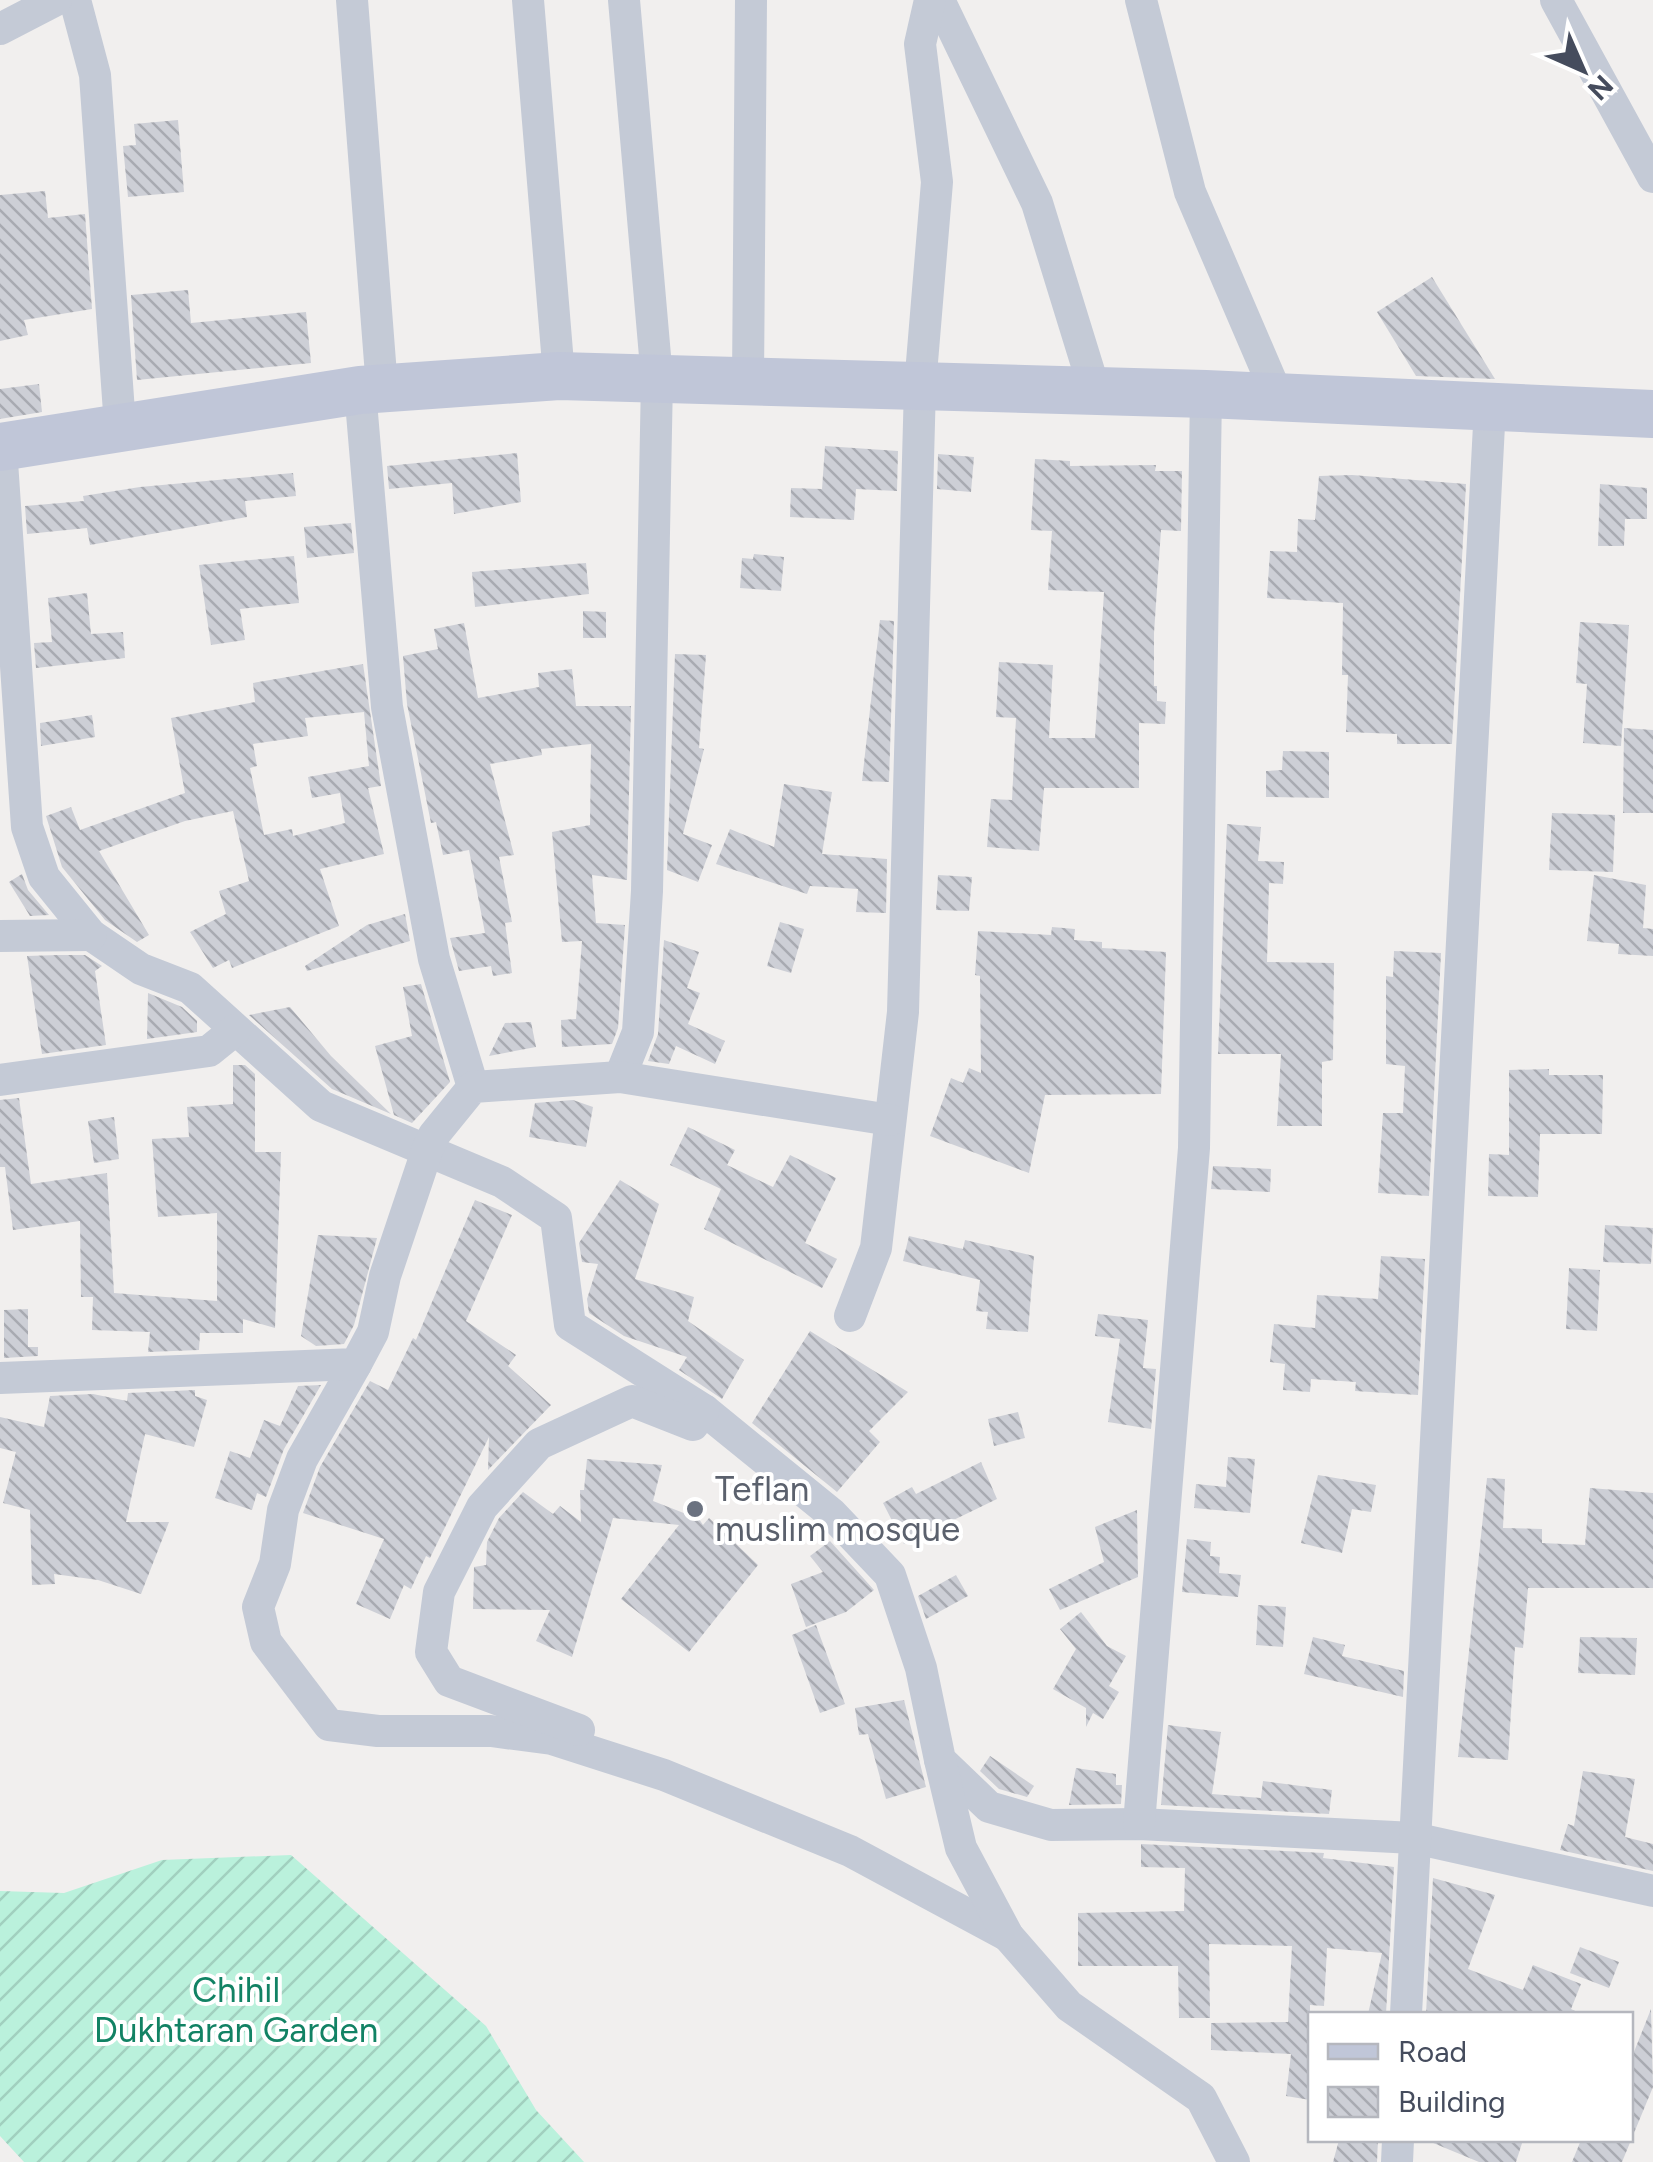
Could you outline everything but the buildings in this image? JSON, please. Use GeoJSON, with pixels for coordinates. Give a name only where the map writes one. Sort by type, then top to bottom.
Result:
{"type":"FeatureCollection","features":[{"type":"Feature","properties":{"kind":"street"},"geometry":{"type":"LineString","coordinates":[[0,30],[56,0]]}},
{"type":"Feature","properties":{"kind":"street"},"geometry":{"type":"LineString","coordinates":[[75,0],[95,75],[120,426]]}},
{"type":"Feature","properties":{"kind":"street"},"geometry":{"type":"LineString","coordinates":[[352,0],[387,707],[434,959],[473,1087]]}},
{"type":"Feature","properties":{"kind":"street"},"geometry":{"type":"LineString","coordinates":[[528,0],[559,376]]}},
{"type":"Feature","properties":{"kind":"street"},"geometry":{"type":"LineString","coordinates":[[620,1077],[638,1032],[647,890],[657,378],[624,0]]}},
{"type":"Feature","properties":{"kind":"street"},"geometry":{"type":"LineString","coordinates":[[748,381],[752,0]]}},
{"type":"Feature","properties":{"kind":"street"},"geometry":{"type":"LineString","coordinates":[[850,1316],[876,1248],[903,1012],[920,386],[936,182],[920,44],[930,0]]}},
{"type":"Feature","properties":{"kind":"street"},"geometry":{"type":"LineString","coordinates":[[940,0],[1037,203],[1096,391]]}},
{"type":"Feature","properties":{"kind":"street"},"geometry":{"type":"LineString","coordinates":[[1141,0],[1190,192],[1278,397]]}},
{"type":"Feature","properties":{"kind":"street"},"geometry":{"type":"LineString","coordinates":[[1556,0],[1653,178]]}},
{"type":"Feature","properties":{"kind":"street"},"geometry":{"type":"LineString","coordinates":[[1234,2162],[1201,2098],[1069,2006],[1008,1936],[960,1848],[921,1668],[890,1576],[832,1514],[704,1410],[570,1325],[556,1218],[502,1182],[321,1106],[190,988],[141,969],[92,935],[44,876],[27,827],[0,447],[371,389],[559,376],[1206,394],[1653,414]]}},
{"type":"Feature","properties":{"kind":"street"},"geometry":{"type":"LineString","coordinates":[[1139,1824],[1194,1148],[1206,394]]}},
{"type":"Feature","properties":{"kind":"street"},"geometry":{"type":"LineString","coordinates":[[1406,2012],[1490,406]]}},
{"type":"Feature","properties":{"kind":"street"},"geometry":{"type":"LineString","coordinates":[[0,936],[92,935]]}},
{"type":"Feature","properties":{"kind":"street"},"geometry":{"type":"LineString","coordinates":[[0,1080],[209,1051],[235,1030]]}},
{"type":"Feature","properties":{"kind":"street"},"geometry":{"type":"LineString","coordinates":[[890,1120],[620,1077],[473,1087],[434,1135],[427,1151],[385,1276],[373,1332],[302,1458],[283,1510],[275,1564],[258,1607],[266,1642],[329,1725],[378,1730],[491,1731],[552,1739],[664,1775],[850,1851],[1008,1936]]}},
{"type":"Feature","properties":{"kind":"street"},"geometry":{"type":"LineString","coordinates":[[0,1378],[356,1364]]}},
{"type":"Feature","properties":{"kind":"street"},"geometry":{"type":"LineString","coordinates":[[664,1775],[602,1740],[449,1681],[431,1652],[439,1592],[482,1506],[539,1444],[632,1400],[693,1425],[704,1410]]}},
{"type":"Feature","properties":{"kind":"street"},"geometry":{"type":"LineString","coordinates":[[940,1760],[989,1807],[1051,1825],[1139,1824],[1414,1838],[1653,1891]]}},
{"type":"Feature","properties":{"kind":"green space","name":"Chihil Dukhtaran Garden"},"geometry":{"type":"Polygon","coordinates":[[[291,1855],[486,2026],[536,2110],[584,2162],[24,2162],[0,2136],[0,1891],[64,1893],[162,1860],[291,1855]]]}},
{"type":"Feature","properties":{"kind":"place","name":"Teflan muslim mosque"},"geometry":{"type":"Point","coordinates":[695,1509]}}]}
